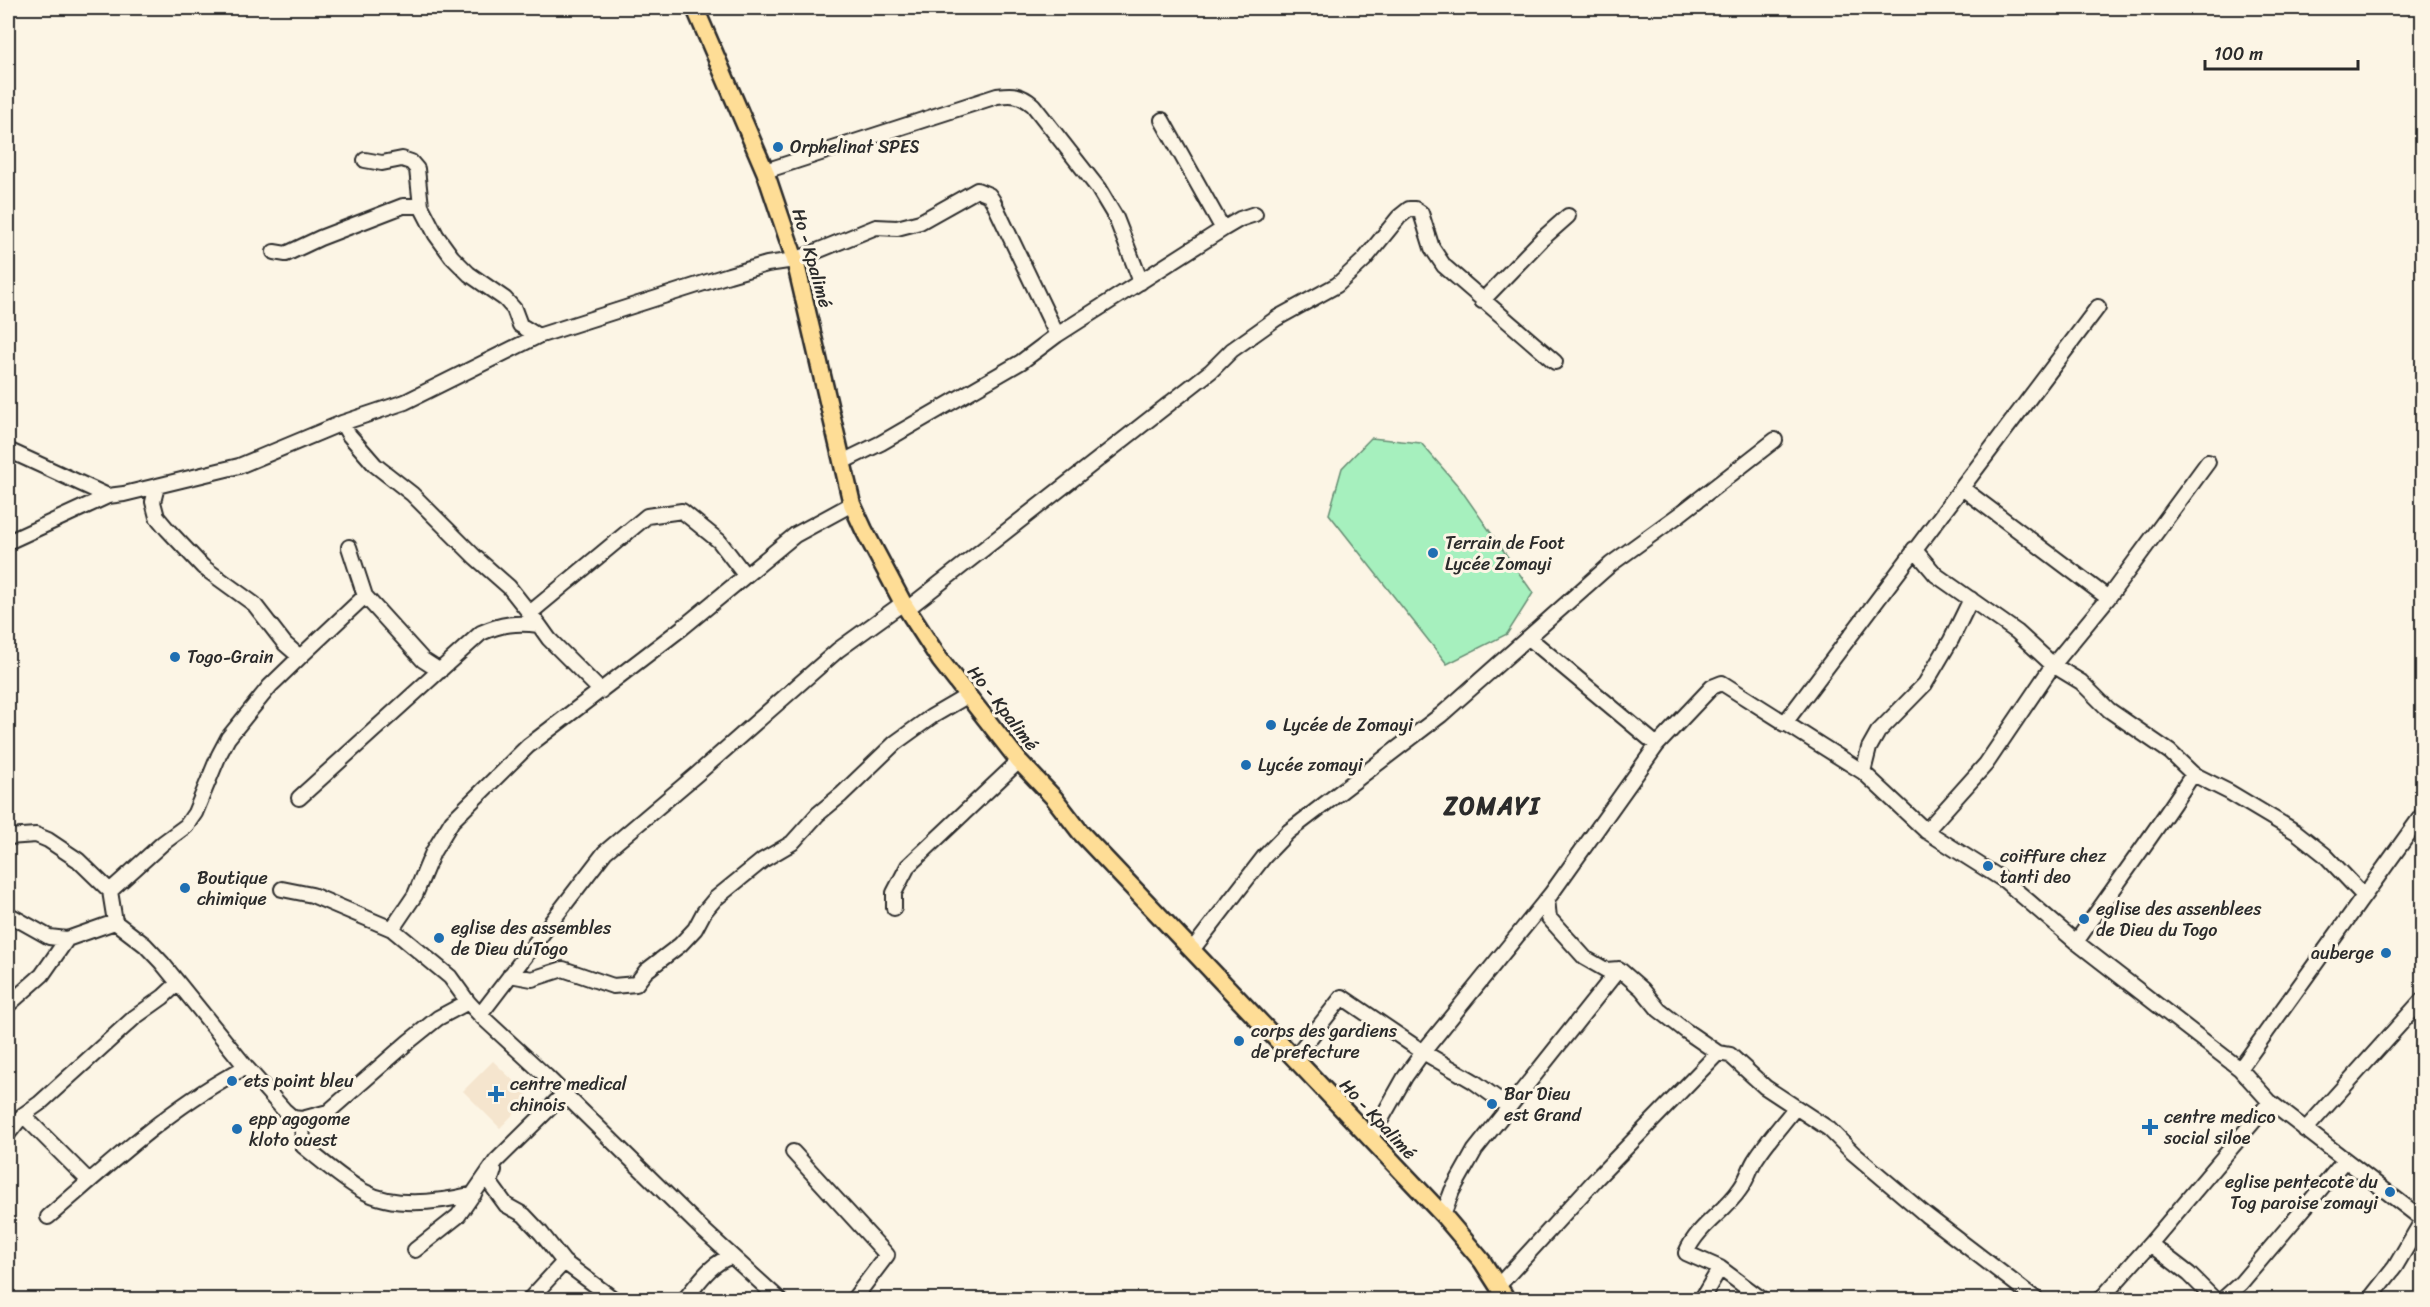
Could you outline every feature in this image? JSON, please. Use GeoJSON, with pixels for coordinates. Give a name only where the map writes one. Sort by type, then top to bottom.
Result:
{"type":"FeatureCollection","features":[{"type":"Feature","properties":{"kind":"main road","name":"Ho - Kpalimé"},"geometry":{"type":"LineString","coordinates":[[698,9],[765,171],[795,260],[852,504],[886,574],[905,606],[967,696],[1081,833],[1443,1215],[1482,1261],[1503,1292]]}},
{"type":"Feature","properties":{"kind":"street"},"geometry":{"type":"LineString","coordinates":[[765,171],[997,96],[1013,93],[1033,105],[1098,188],[1116,218],[1141,282]]}},
{"type":"Feature","properties":{"kind":"street"},"geometry":{"type":"LineString","coordinates":[[1162,120],[1223,229]]}},
{"type":"Feature","properties":{"kind":"street"},"geometry":{"type":"LineString","coordinates":[[365,160],[382,163],[402,159],[411,162],[417,169],[421,206],[436,235],[452,257],[469,274],[505,299],[514,309],[520,325],[538,336]]}},
{"type":"Feature","properties":{"kind":"street"},"geometry":{"type":"LineString","coordinates":[[8,542],[108,496],[239,466],[342,423],[405,402],[538,336],[729,275],[767,264],[795,260],[876,227],[897,228],[920,222],[977,190],[989,195],[998,209],[1057,335]]}},
{"type":"Feature","properties":{"kind":"street"},"geometry":{"type":"LineString","coordinates":[[274,252],[286,254],[320,238],[403,206],[421,206]]}},
{"type":"Feature","properties":{"kind":"street"},"geometry":{"type":"LineString","coordinates":[[480,1015],[605,852],[829,657],[905,606],[1193,385],[1232,350],[1277,318],[1337,285],[1364,260],[1398,217],[1409,209],[1415,209],[1421,213],[1432,248],[1444,266],[1482,302],[1555,362]]}},
{"type":"Feature","properties":{"kind":"street"},"geometry":{"type":"LineString","coordinates":[[842,462],[881,443],[1021,362],[1057,335],[1223,229],[1255,214]]}},
{"type":"Feature","properties":{"kind":"street"},"geometry":{"type":"LineString","coordinates":[[1482,302],[1542,239],[1568,216]]}},
{"type":"Feature","properties":{"kind":"street"},"geometry":{"type":"LineString","coordinates":[[1784,724],[2098,307]]}},
{"type":"Feature","properties":{"kind":"street"},"geometry":{"type":"LineString","coordinates":[[342,423],[349,435],[375,465],[412,494],[475,557],[509,587],[549,639],[600,691]]}},
{"type":"Feature","properties":{"kind":"street"},"geometry":{"type":"LineString","coordinates":[[1192,950],[1264,857],[1288,832],[1442,716],[1611,564],[1775,440]]}},
{"type":"Feature","properties":{"kind":"street"},"geometry":{"type":"LineString","coordinates":[[8,450],[108,496]]}},
{"type":"Feature","properties":{"kind":"street"},"geometry":{"type":"LineString","coordinates":[[1926,831],[1986,764],[2053,665],[2108,598],[2208,462]]}},
{"type":"Feature","properties":{"kind":"street"},"geometry":{"type":"LineString","coordinates":[[157,486],[153,502],[157,517],[167,529],[202,567],[254,604],[285,644],[300,657]]}},
{"type":"Feature","properties":{"kind":"street"},"geometry":{"type":"LineString","coordinates":[[1962,488],[2108,598]]}},
{"type":"Feature","properties":{"kind":"street"},"geometry":{"type":"LineString","coordinates":[[392,930],[416,895],[436,846],[460,812],[528,746],[795,535],[852,504]]}},
{"type":"Feature","properties":{"kind":"street"},"geometry":{"type":"LineString","coordinates":[[530,613],[647,516],[682,511],[719,541],[745,575]]}},
{"type":"Feature","properties":{"kind":"street"},"geometry":{"type":"LineString","coordinates":[[349,548],[365,596],[423,660],[440,671]]}},
{"type":"Feature","properties":{"kind":"street"},"geometry":{"type":"LineString","coordinates":[[1914,549],[1936,575],[2017,632],[2053,665],[2081,682],[2109,710],[2170,752],[2193,774],[2229,792],[2296,832],[2325,855],[2364,896]]}},
{"type":"Feature","properties":{"kind":"street"},"geometry":{"type":"LineString","coordinates":[[110,891],[163,843],[186,826],[195,813],[228,738],[270,686],[365,596]]}},
{"type":"Feature","properties":{"kind":"street"},"geometry":{"type":"LineString","coordinates":[[1863,772],[1869,748],[1878,732],[1925,684],[1951,640],[1971,599]]}},
{"type":"Feature","properties":{"kind":"street"},"geometry":{"type":"LineString","coordinates":[[299,798],[481,633],[498,625],[518,622],[539,625]]}},
{"type":"Feature","properties":{"kind":"street"},"geometry":{"type":"LineString","coordinates":[[1529,638],[1657,746]]}},
{"type":"Feature","properties":{"kind":"street"},"geometry":{"type":"LineString","coordinates":[[1370,1139],[1405,1077],[1423,1053],[1547,899],[1657,746],[1717,683],[1733,688],[1784,724],[1863,772],[1926,831],[2005,881],[2076,942],[2240,1069],[2270,1102],[2422,1220],[2395,1267],[2369,1299]]}},
{"type":"Feature","properties":{"kind":"street"},"geometry":{"type":"LineString","coordinates":[[510,975],[532,979],[563,969],[613,986],[636,984],[646,970],[687,937],[715,899],[763,860],[792,843],[818,814],[842,795],[895,742],[967,696]]}},
{"type":"Feature","properties":{"kind":"street"},"geometry":{"type":"LineString","coordinates":[[894,908],[894,893],[908,866],[1019,761]]}},
{"type":"Feature","properties":{"kind":"street"},"geometry":{"type":"LineString","coordinates":[[2076,942],[2120,878],[2146,846],[2193,774]]}},
{"type":"Feature","properties":{"kind":"street"},"geometry":{"type":"LineString","coordinates":[[2240,1069],[2422,815]]}},
{"type":"Feature","properties":{"kind":"street"},"geometry":{"type":"LineString","coordinates":[[8,837],[36,836],[48,840],[86,868],[110,891],[115,922],[145,945],[246,1067],[293,1118],[302,1119],[328,1112],[438,1018],[468,1002]]}},
{"type":"Feature","properties":{"kind":"street"},"geometry":{"type":"LineString","coordinates":[[282,889],[312,895],[392,930],[450,977],[480,1015],[731,1257],[780,1299]]}},
{"type":"Feature","properties":{"kind":"street"},"geometry":{"type":"LineString","coordinates":[[1547,899],[1549,918],[1585,958],[1605,970],[1619,969],[1642,989],[1659,1010],[1718,1053],[1730,1055],[1766,1087],[1829,1129],[1926,1215],[2037,1299]]}},
{"type":"Feature","properties":{"kind":"street"},"geometry":{"type":"LineString","coordinates":[[8,914],[49,937],[67,939],[115,922]]}},
{"type":"Feature","properties":{"kind":"street"},"geometry":{"type":"LineString","coordinates":[[8,1005],[42,975],[67,939]]}},
{"type":"Feature","properties":{"kind":"street"},"geometry":{"type":"LineString","coordinates":[[1443,1215],[1452,1191],[1475,1150],[1619,969]]}},
{"type":"Feature","properties":{"kind":"street"},"geometry":{"type":"LineString","coordinates":[[8,1134],[23,1115],[40,1103],[135,1017],[178,983]]}},
{"type":"Feature","properties":{"kind":"street"},"geometry":{"type":"LineString","coordinates":[[1295,1058],[1342,997],[1423,1053],[1473,1081],[1509,1107]]}},
{"type":"Feature","properties":{"kind":"street"},"geometry":{"type":"LineString","coordinates":[[2305,1130],[2422,1000]]}},
{"type":"Feature","properties":{"kind":"street"},"geometry":{"type":"LineString","coordinates":[[1503,1292],[1596,1179],[1718,1053]]}},
{"type":"Feature","properties":{"kind":"street"},"geometry":{"type":"LineString","coordinates":[[48,1217],[175,1110],[212,1084],[246,1067]]}},
{"type":"Feature","properties":{"kind":"street"},"geometry":{"type":"LineString","coordinates":[[415,1250],[458,1216],[496,1161],[563,1095]]}},
{"type":"Feature","properties":{"kind":"street"},"geometry":{"type":"LineString","coordinates":[[2100,1299],[2150,1244],[2270,1102]]}},
{"type":"Feature","properties":{"kind":"street"},"geometry":{"type":"LineString","coordinates":[[1763,1299],[1720,1268],[1686,1253],[1700,1229],[1739,1192],[1773,1132],[1795,1108]]}},
{"type":"Feature","properties":{"kind":"street"},"geometry":{"type":"LineString","coordinates":[[23,1115],[89,1181]]}},
{"type":"Feature","properties":{"kind":"street"},"geometry":{"type":"LineString","coordinates":[[302,1119],[303,1146],[365,1192],[398,1202],[448,1200],[474,1194]]}},
{"type":"Feature","properties":{"kind":"street"},"geometry":{"type":"LineString","coordinates":[[793,1152],[887,1255],[853,1299]]}},
{"type":"Feature","properties":{"kind":"street"},"geometry":{"type":"LineString","coordinates":[[2222,1299],[2241,1283],[2345,1160]]}},
{"type":"Feature","properties":{"kind":"street"},"geometry":{"type":"LineString","coordinates":[[496,1161],[490,1183],[506,1205],[524,1215],[542,1233],[564,1262],[615,1299]]}},
{"type":"Feature","properties":{"kind":"street"},"geometry":{"type":"LineString","coordinates":[[2150,1244],[2189,1274],[2215,1299]]}},
{"type":"Feature","properties":{"kind":"street"},"geometry":{"type":"LineString","coordinates":[[684,1299],[722,1259],[731,1257]]}},
{"type":"Feature","properties":{"kind":"street"},"geometry":{"type":"LineString","coordinates":[[529,1299],[564,1262]]}},
{"type":"Feature","properties":{"kind":"street"},"geometry":{"type":"LineString","coordinates":[[1701,1299],[1720,1268]]}},
{"type":"Feature","properties":{"kind":"shaded area","name":"centre medical chinois"},"geometry":{"type":"Polygon","coordinates":[[[493,1061],[530,1097],[500,1128],[463,1091],[493,1061]]]}},
{"type":"Feature","properties":{"kind":"green space","name":"Terrain de Foot Lycée Zomayi"},"geometry":{"type":"Polygon","coordinates":[[[1371,438],[1421,443],[1459,487],[1533,593],[1507,634],[1447,664],[1329,514],[1342,468],[1371,438]]]}},
{"type":"Feature","properties":{"kind":"place","name":"Orphelinat SPES"},"geometry":{"type":"Point","coordinates":[778,147]}},
{"type":"Feature","properties":{"kind":"place","name":"Terrain de Foot Lycée Zomayi"},"geometry":{"type":"Point","coordinates":[1433,553]}},
{"type":"Feature","properties":{"kind":"place","name":"Togo-Grain"},"geometry":{"type":"Point","coordinates":[175,657]}},
{"type":"Feature","properties":{"kind":"place","name":"Lycée de Zomayi"},"geometry":{"type":"Point","coordinates":[1271,725]}},
{"type":"Feature","properties":{"kind":"place","name":"Lycée zomayi"},"geometry":{"type":"Point","coordinates":[1246,765]}},
{"type":"Feature","properties":{"kind":"place","name":"coiffure chez tanti deo"},"geometry":{"type":"Point","coordinates":[1988,866]}},
{"type":"Feature","properties":{"kind":"place","name":"Boutique chimique"},"geometry":{"type":"Point","coordinates":[185,888]}},
{"type":"Feature","properties":{"kind":"place","name":"eglise des assenblees de Dieu du Togo"},"geometry":{"type":"Point","coordinates":[2084,919]}},
{"type":"Feature","properties":{"kind":"place","name":"eglise des assembles de Dieu duTogo"},"geometry":{"type":"Point","coordinates":[439,938]}},
{"type":"Feature","properties":{"kind":"place","name":"auberge"},"geometry":{"type":"Point","coordinates":[2386,953]}},
{"type":"Feature","properties":{"kind":"place","name":"corps des gardiens de prefecture"},"geometry":{"type":"Point","coordinates":[1239,1041]}},
{"type":"Feature","properties":{"kind":"place","name":"ets point bleu"},"geometry":{"type":"Point","coordinates":[232,1081]}},
{"type":"Feature","properties":{"kind":"place","name":"centre medical chinois"},"geometry":{"type":"Point","coordinates":[496,1094]}},
{"type":"Feature","properties":{"kind":"place","name":"Bar Dieu est Grand"},"geometry":{"type":"Point","coordinates":[1492,1104]}},
{"type":"Feature","properties":{"kind":"place","name":"centre medico social siloe"},"geometry":{"type":"Point","coordinates":[2150,1127]}},
{"type":"Feature","properties":{"kind":"place","name":"epp agogome kloto ouest"},"geometry":{"type":"Point","coordinates":[237,1129]}},
{"type":"Feature","properties":{"kind":"place","name":"eglise pentecote du Tog paroise zomayi"},"geometry":{"type":"Point","coordinates":[2390,1192]}},
{"type":"Feature","properties":{"kind":"district","name":"ZOMAYI"},"geometry":{"type":"Point","coordinates":[1492,806]}}]}
